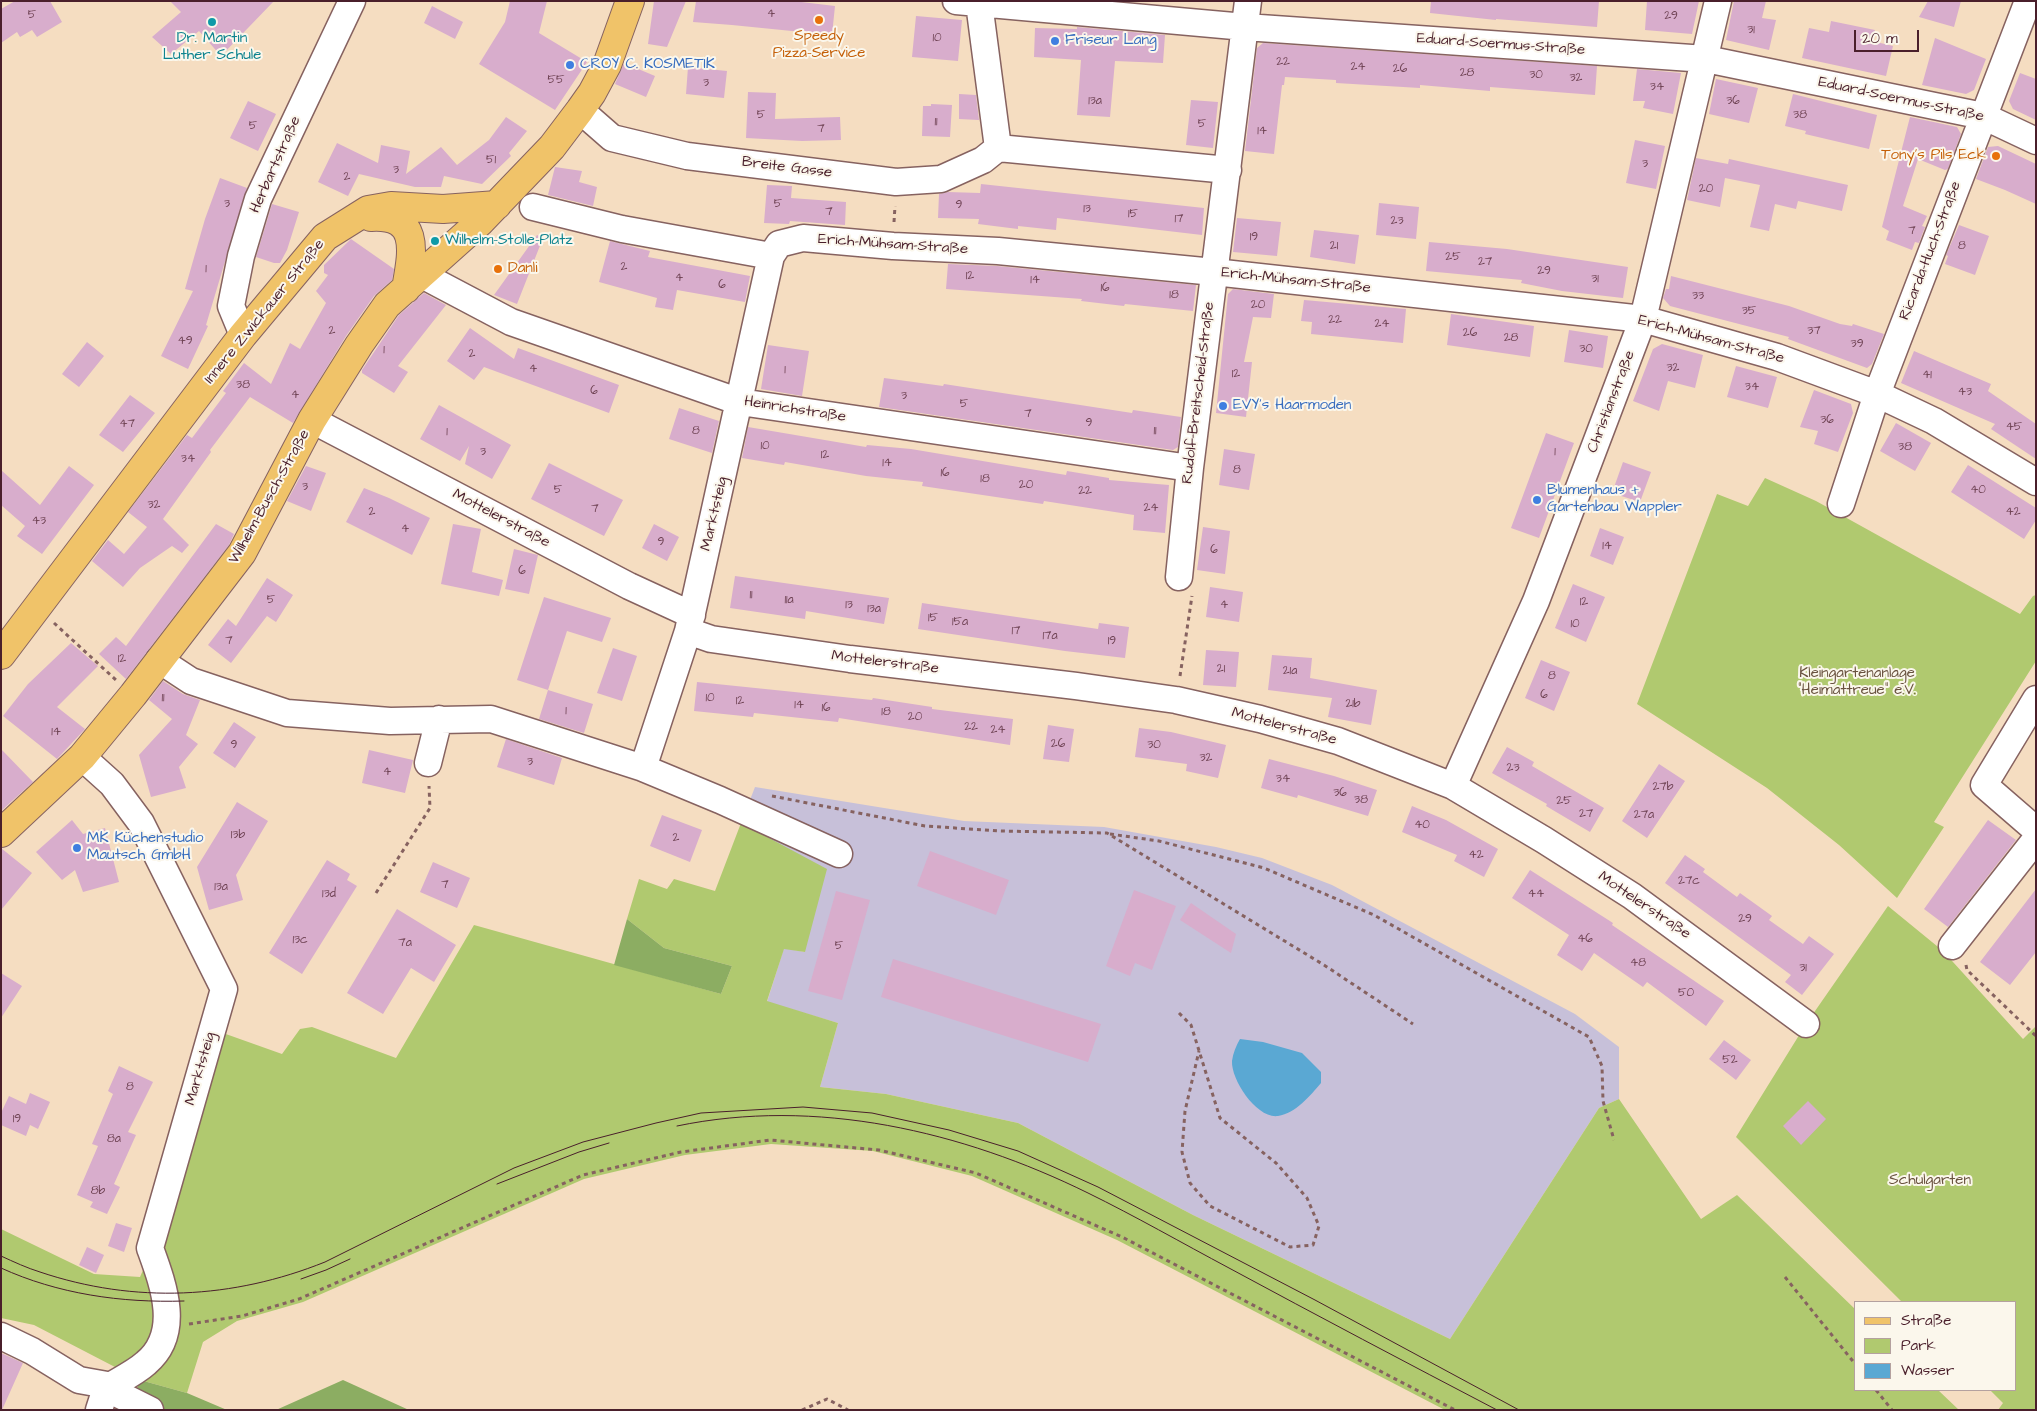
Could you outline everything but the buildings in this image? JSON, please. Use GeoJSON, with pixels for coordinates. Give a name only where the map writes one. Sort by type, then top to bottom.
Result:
{"type":"FeatureCollection","features":[{"type":"Feature","properties":{"kind":"main road"},"geometry":{"type":"LineString","coordinates":[[497,204],[552,147],[592,93],[607,65],[630,1]]}},
{"type":"Feature","properties":{"kind":"main road","name":"Innere Zwickauer Straße"},"geometry":{"type":"LineString","coordinates":[[1,655],[243,335],[325,236],[368,210],[391,206],[443,209],[497,204]]}},
{"type":"Feature","properties":{"kind":"main road","name":"Wilhelm-Busch-Straße"},"geometry":{"type":"LineString","coordinates":[[1,833],[82,758],[134,696],[159,660],[242,553],[312,420],[358,345],[387,305],[480,222],[497,204]]}},
{"type":"Feature","properties":{"kind":"main road"},"geometry":{"type":"LineString","coordinates":[[353,218],[380,217],[397,220],[405,226],[410,234],[414,282]]}},
{"type":"Feature","properties":{"kind":"street","name":"Herbartstraße"},"geometry":{"type":"LineString","coordinates":[[243,335],[231,306],[241,256],[258,199],[352,1]]}},
{"type":"Feature","properties":{"kind":"street","name":"Rudolf-Breitscheid-Straße"},"geometry":{"type":"LineString","coordinates":[[1179,578],[1190,468],[1248,1]]}},
{"type":"Feature","properties":{"kind":"street","name":"Christianstraße"},"geometry":{"type":"LineString","coordinates":[[1453,786],[1536,601],[1643,319],[1706,59],[1718,1]]}},
{"type":"Feature","properties":{"kind":"street","name":"Ricarda-Huch-Straße"},"geometry":{"type":"LineString","coordinates":[[1841,504],[1877,394],[2028,1]]}},
{"type":"Feature","properties":{"kind":"street","name":"Eduard-Soermus-Straße"},"geometry":{"type":"LineString","coordinates":[[963,2],[1245,27],[1706,59],[1983,116],[2036,141]]}},
{"type":"Feature","properties":{"kind":"street"},"geometry":{"type":"LineString","coordinates":[[963,2],[998,148],[1228,170]]}},
{"type":"Feature","properties":{"kind":"street","name":"Breite Gasse"},"geometry":{"type":"LineString","coordinates":[[580,110],[612,138],[687,156],[896,182],[941,179],[982,160],[998,148]]}},
{"type":"Feature","properties":{"kind":"street"},"geometry":{"type":"LineString","coordinates":[[533,206],[622,229],[771,256]]}},
{"type":"Feature","properties":{"kind":"street","name":"Erich-Mühsam-Straße"},"geometry":{"type":"LineString","coordinates":[[771,256],[780,244],[803,238],[893,246],[998,251],[1214,272],[1643,319],[1777,357],[1877,394],[1934,421],[2036,482]]}},
{"type":"Feature","properties":{"kind":"street","name":"Marktsteig"},"geometry":{"type":"LineString","coordinates":[[643,768],[690,623],[771,256]]}},
{"type":"Feature","properties":{"kind":"street","name":"Heinrichstraße"},"geometry":{"type":"LineString","coordinates":[[414,282],[511,322],[740,402],[1190,468]]}},
{"type":"Feature","properties":{"kind":"street","name":"Mottelerstraße"},"geometry":{"type":"LineString","coordinates":[[312,420],[629,586],[690,623],[711,639],[850,660],[1076,686],[1176,700],[1260,719],[1338,741],[1453,786],[1544,840],[1632,896],[1806,1024]]}},
{"type":"Feature","properties":{"kind":"street"},"geometry":{"type":"LineString","coordinates":[[159,660],[191,681],[286,713],[390,721],[491,719],[643,768],[720,800],[839,854]]}},
{"type":"Feature","properties":{"kind":"street"},"geometry":{"type":"LineString","coordinates":[[2036,699],[1984,785],[2036,830]]}},
{"type":"Feature","properties":{"kind":"street"},"geometry":{"type":"LineString","coordinates":[[428,763],[439,719]]}},
{"type":"Feature","properties":{"kind":"street","name":"Marktsteig"},"geometry":{"type":"LineString","coordinates":[[82,758],[112,784],[141,823],[224,989],[150,1248],[162,1280],[166,1301],[167,1325],[159,1347],[146,1363],[108,1386]]}},
{"type":"Feature","properties":{"kind":"street"},"geometry":{"type":"LineString","coordinates":[[1959,953],[2036,839]]}},
{"type":"Feature","properties":{"kind":"street"},"geometry":{"type":"LineString","coordinates":[[1,1336],[32,1351],[79,1380],[108,1386],[120,1396],[150,1410]]}},
{"type":"Feature","properties":{"kind":"street"},"geometry":{"type":"LineString","coordinates":[[99,1410],[108,1386]]}},
{"type":"Feature","properties":{"kind":"path"},"geometry":{"type":"LineString","coordinates":[[893,246],[896,182]]}},
{"type":"Feature","properties":{"kind":"path"},"geometry":{"type":"LineString","coordinates":[[1176,700],[1192,594],[1179,578]]}},
{"type":"Feature","properties":{"kind":"path"},"geometry":{"type":"LineString","coordinates":[[37,608],[134,696]]}},
{"type":"Feature","properties":{"kind":"path"},"geometry":{"type":"LineString","coordinates":[[376,893],[430,808],[428,763]]}},
{"type":"Feature","properties":{"kind":"path"},"geometry":{"type":"LineString","coordinates":[[764,794],[925,826],[1000,831],[1107,833],[1159,841],[1264,868],[1374,914],[1590,1037],[1602,1066],[1603,1101],[1614,1140]]}},
{"type":"Feature","properties":{"kind":"path"},"geometry":{"type":"LineString","coordinates":[[1107,833],[1324,966],[1413,1024]]}},
{"type":"Feature","properties":{"kind":"path"},"geometry":{"type":"LineString","coordinates":[[1959,953],[1968,970],[2036,1036]]}},
{"type":"Feature","properties":{"kind":"path"},"geometry":{"type":"LineString","coordinates":[[1179,1013],[1191,1025],[1220,1118],[1276,1163],[1307,1198],[1319,1226],[1313,1245],[1290,1247],[1210,1206],[1190,1183],[1182,1152],[1185,1112],[1199,1052]]}},
{"type":"Feature","properties":{"kind":"path"},"geometry":{"type":"LineString","coordinates":[[167,1325],[176,1326],[242,1316],[299,1299],[583,1175],[681,1152],[770,1140],[879,1150],[976,1173],[1122,1237],[1455,1410]]}},
{"type":"Feature","properties":{"kind":"path"},"geometry":{"type":"LineString","coordinates":[[1785,1277],[1854,1363]]}},
{"type":"Feature","properties":{"kind":"path"},"geometry":{"type":"LineString","coordinates":[[1877,1391],[1892,1410]]}},
{"type":"Feature","properties":{"kind":"path"},"geometry":{"type":"LineString","coordinates":[[802,1410],[827,1400],[848,1410]]}},
{"type":"Feature","properties":{"kind":"shaded area"},"geometry":{"type":"Polygon","coordinates":[[[755,787],[964,821],[1104,827],[1216,847],[1262,858],[1332,885],[1575,1014],[1619,1047],[1619,1099],[1599,1108],[1450,1339],[1193,1215],[1018,1123],[886,1094],[820,1087],[838,1023],[767,1002],[784,948],[805,952],[741,823],[755,787]]]}},
{"type":"Feature","properties":{"kind":"green space","name":"Kleingartenanlage \"Heimattreue\" e.V."},"geometry":{"type":"Polygon","coordinates":[[[1765,478],[1816,501],[2020,614],[2033,596],[2036,595],[2036,661],[1934,822],[1944,827],[1897,898],[1839,845],[1767,788],[1637,704],[1717,494],[1748,506],[1765,478]]]}},
{"type":"Feature","properties":{"kind":"green space"},"geometry":{"type":"Polygon","coordinates":[[[741,823],[827,869],[805,952],[784,949],[767,1001],[838,1023],[820,1087],[886,1094],[1018,1123],[1193,1215],[1450,1339],[1599,1108],[1619,1099],[1701,1219],[1737,1195],[1854,1308],[1854,1391],[1939,1391],[1959,1410],[1445,1410],[1117,1240],[972,1176],[873,1151],[771,1144],[685,1155],[584,1179],[303,1302],[237,1321],[203,1342],[187,1393],[140,1380],[34,1325],[1,1318],[1,1229],[94,1274],[140,1277],[155,1243],[223,1033],[282,1054],[300,1029],[312,1027],[396,1058],[474,925],[721,994],[732,966],[664,948],[627,919],[639,879],[667,889],[674,879],[715,891],[741,823]]]}},
{"type":"Feature","properties":{"kind":"green space","name":"Schulgarten"},"geometry":{"type":"Polygon","coordinates":[[[1888,906],[1943,951],[2023,1039],[2036,1026],[2036,1410],[1998,1410],[2003,1403],[1991,1391],[2017,1391],[2017,1301],[1901,1301],[1736,1137],[1806,1024],[1888,906]]]}},
{"type":"Feature","properties":{"kind":"green space"},"geometry":{"type":"Polygon","coordinates":[[[627,919],[664,948],[732,966],[721,994],[614,965],[627,919]]]}},
{"type":"Feature","properties":{"kind":"green space"},"geometry":{"type":"Polygon","coordinates":[[[140,1380],[187,1393],[227,1410],[129,1410],[140,1380]]]}},
{"type":"Feature","properties":{"kind":"green space"},"geometry":{"type":"Polygon","coordinates":[[[343,1380],[409,1410],[276,1410],[343,1380]]]}},
{"type":"Feature","properties":{"kind":"water"},"geometry":{"type":"Polygon","coordinates":[[[1240,1039],[1263,1042],[1302,1053],[1321,1072],[1321,1083],[1297,1108],[1285,1114],[1278,1116],[1270,1115],[1262,1111],[1247,1097],[1233,1069],[1233,1055],[1240,1039]]]}},
{"type":"Feature","properties":{"kind":"tram line"},"geometry":{"type":"LineString","coordinates":[[1,1256],[40,1272],[112,1289],[148,1293],[184,1293],[219,1290],[255,1284],[325,1262],[514,1168],[583,1142],[701,1113],[803,1107],[872,1113],[949,1130],[1018,1151],[1098,1187],[1315,1300],[1519,1410]]}},
{"type":"Feature","properties":{"kind":"tram line"},"geometry":{"type":"LineString","coordinates":[[677,1126],[729,1118],[782,1116],[835,1118],[887,1125],[939,1137],[990,1152],[1040,1171],[1106,1202],[1497,1410]]}},
{"type":"Feature","properties":{"kind":"tram line"},"geometry":{"type":"LineString","coordinates":[[497,1184],[579,1152],[609,1143]]}},
{"type":"Feature","properties":{"kind":"tram line"},"geometry":{"type":"LineString","coordinates":[[301,1279],[350,1259]]}},
{"type":"Feature","properties":{"kind":"tram line"},"geometry":{"type":"LineString","coordinates":[[1,1268],[45,1284],[90,1295],[137,1300],[184,1301]]}},
{"type":"Feature","properties":{"kind":"place","name":"Speedy Pizza-Service"},"geometry":{"type":"Point","coordinates":[819,20]}},
{"type":"Feature","properties":{"kind":"place","name":"Dr. Martin Luther Schule"},"geometry":{"type":"Point","coordinates":[212,22]}},
{"type":"Feature","properties":{"kind":"place","name":"Friseur Lang"},"geometry":{"type":"Point","coordinates":[1055,41]}},
{"type":"Feature","properties":{"kind":"place","name":"CROY C. KOSMETIK"},"geometry":{"type":"Point","coordinates":[570,65]}},
{"type":"Feature","properties":{"kind":"place","name":"Tony's Pils Eck"},"geometry":{"type":"Point","coordinates":[1996,156]}},
{"type":"Feature","properties":{"kind":"place","name":"Wilhelm-Stolle-Platz"},"geometry":{"type":"Point","coordinates":[435,241]}},
{"type":"Feature","properties":{"kind":"place","name":"Danli"},"geometry":{"type":"Point","coordinates":[498,269]}},
{"type":"Feature","properties":{"kind":"place","name":"EVY's Haarmoden"},"geometry":{"type":"Point","coordinates":[1223,406]}},
{"type":"Feature","properties":{"kind":"place","name":"Blumenhaus + Gartenbau Wappler"},"geometry":{"type":"Point","coordinates":[1537,500]}},
{"type":"Feature","properties":{"kind":"place","name":"MK Küchenstudio Mautsch GmbH"},"geometry":{"type":"Point","coordinates":[77,848]}}]}
